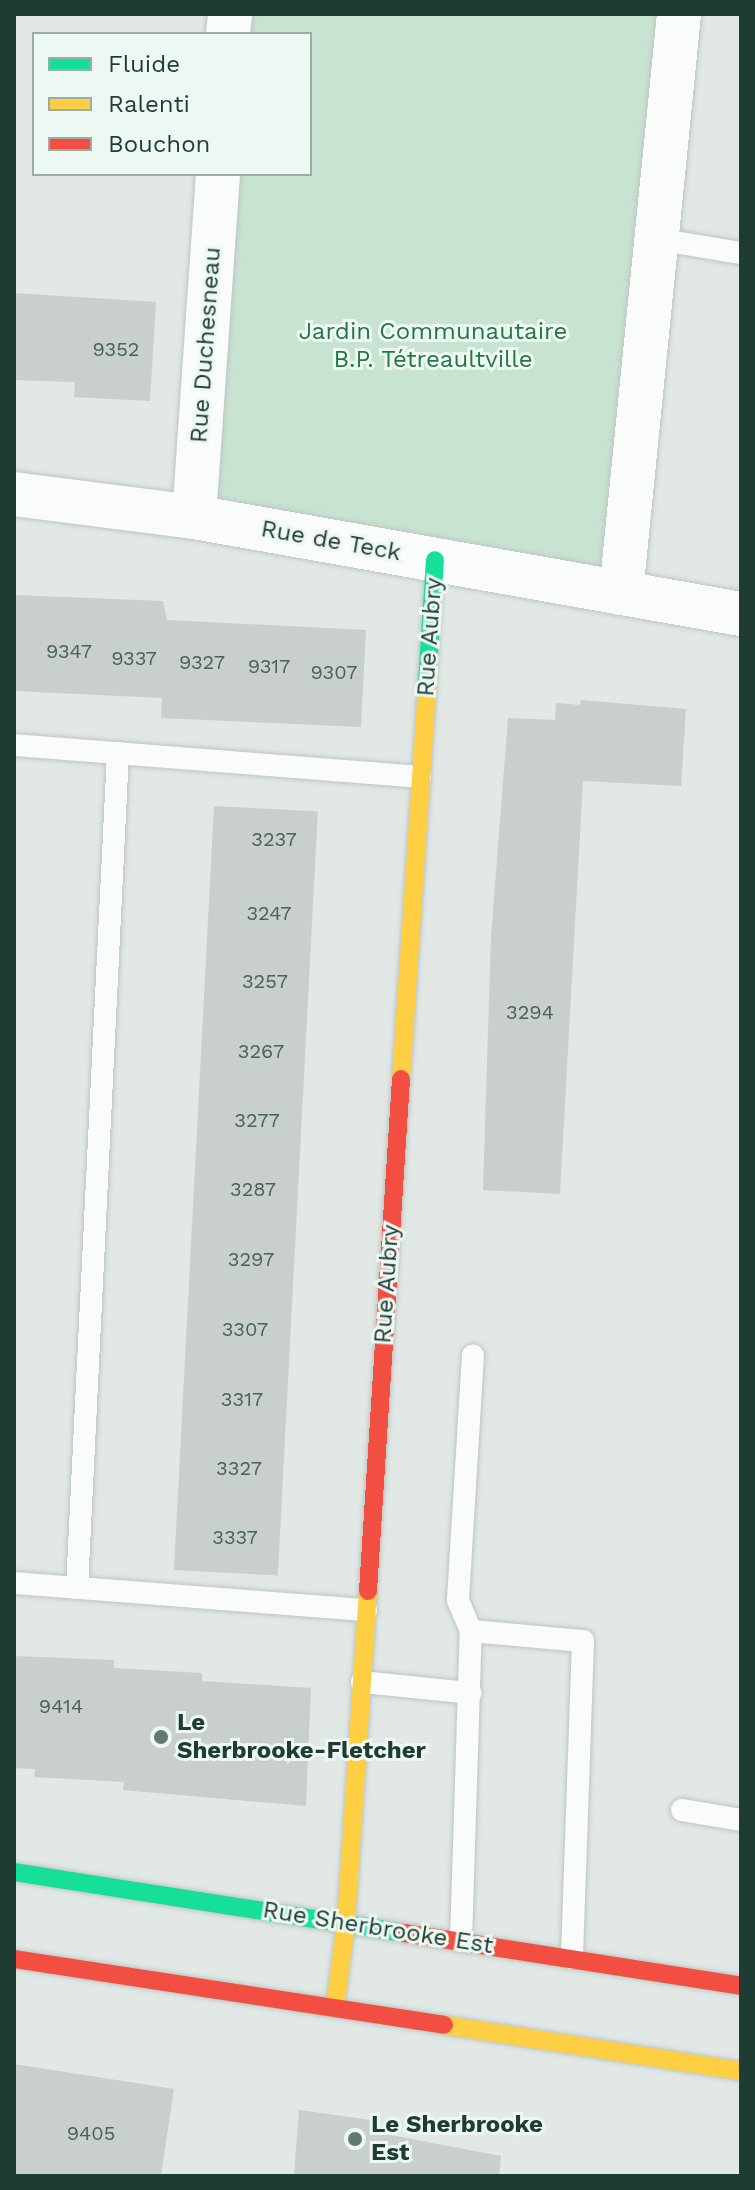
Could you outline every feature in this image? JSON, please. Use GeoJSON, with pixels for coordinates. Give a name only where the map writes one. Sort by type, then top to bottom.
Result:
{"type":"FeatureCollection","features":[{"type":"Feature","properties":{"kind":"main road","name":"Rue Aubry"},"geometry":{"type":"LineString","coordinates":[[335,2008],[346,1922],[435,560]]}},
{"type":"Feature","properties":{"kind":"main road","name":"Rue Sherbrooke Est"},"geometry":{"type":"LineString","coordinates":[[14,1872],[741,1986]]}},
{"type":"Feature","properties":{"kind":"main road"},"geometry":{"type":"LineString","coordinates":[[14,1959],[741,2071]]}},
{"type":"Feature","properties":{"kind":"street"},"geometry":{"type":"LineString","coordinates":[[621,593],[679,14]]}},
{"type":"Feature","properties":{"kind":"street","name":"Rue Duchesneau"},"geometry":{"type":"LineString","coordinates":[[194,517],[218,176]]}},
{"type":"Feature","properties":{"kind":"street","name":"Rue de Teck"},"geometry":{"type":"LineString","coordinates":[[14,494],[194,517],[741,614]]}},
{"type":"Feature","properties":{"kind":"lane"},"geometry":{"type":"LineString","coordinates":[[656,239],[741,253]]}},
{"type":"Feature","properties":{"kind":"lane"},"geometry":{"type":"LineString","coordinates":[[14,745],[420,777]]}},
{"type":"Feature","properties":{"kind":"lane"},"geometry":{"type":"LineString","coordinates":[[77,1588],[118,753]]}},
{"type":"Feature","properties":{"kind":"lane"},"geometry":{"type":"LineString","coordinates":[[461,1941],[471,1631],[458,1600],[473,1355]]}},
{"type":"Feature","properties":{"kind":"lane"},"geometry":{"type":"LineString","coordinates":[[14,1583],[366,1610]]}},
{"type":"Feature","properties":{"kind":"lane"},"geometry":{"type":"LineString","coordinates":[[471,1631],[583,1641],[572,1958]]}},
{"type":"Feature","properties":{"kind":"lane"},"geometry":{"type":"LineString","coordinates":[[362,1682],[470,1693]]}},
{"type":"Feature","properties":{"kind":"lane"},"geometry":{"type":"LineString","coordinates":[[682,1810],[741,1820]]}},
{"type":"Feature","properties":{"kind":"green space","name":"Jardin Communautaire B.P. Tétreaultville"},"geometry":{"type":"Polygon","coordinates":[[[230,14],[679,14],[621,593],[194,517],[218,176],[312,176],[312,32],[228,32],[230,14]]]}},
{"type":"Feature","properties":{"kind":"building"},"geometry":{"type":"Polygon","coordinates":[[[14,293],[156,302],[150,401],[74,397],[75,382],[14,380],[14,293]]]}},
{"type":"Feature","properties":{"kind":"building"},"geometry":{"type":"Polygon","coordinates":[[[14,595],[163,601],[167,620],[366,630],[361,727],[161,718],[162,698],[14,691],[14,595]]]}},
{"type":"Feature","properties":{"kind":"building"},"geometry":{"type":"Polygon","coordinates":[[[581,700],[686,709],[681,786],[583,781],[560,1194],[483,1190],[491,936],[508,718],[555,720],[556,703],[580,705],[581,700]]]}},
{"type":"Feature","properties":{"kind":"building"},"geometry":{"type":"Polygon","coordinates":[[[214,806],[318,811],[278,1575],[174,1570],[214,806]]]}},
{"type":"Feature","properties":{"kind":"building","name":"Le Sherbrooke-Fletcher"},"geometry":{"type":"Polygon","coordinates":[[[14,1656],[114,1660],[114,1668],[202,1673],[202,1681],[311,1688],[306,1806],[123,1790],[124,1782],[34,1777],[35,1769],[14,1768],[14,1656]]]}},
{"type":"Feature","properties":{"kind":"building"},"geometry":{"type":"Polygon","coordinates":[[[14,2064],[174,2089],[161,2176],[14,2176],[14,2064]]]}},
{"type":"Feature","properties":{"kind":"building","name":"Le Sherbrooke Est"},"geometry":{"type":"Polygon","coordinates":[[[299,2110],[371,2120],[370,2131],[501,2156],[499,2176],[294,2176],[299,2110]]]}},
{"type":"Feature","properties":{"kind":"traffic: fast"},"geometry":{"type":"LineString","coordinates":[[427,683],[435,560]]}},
{"type":"Feature","properties":{"kind":"traffic: fast"},"geometry":{"type":"LineString","coordinates":[[14,1872],[404,1933]]}},
{"type":"Feature","properties":{"kind":"traffic: slow"},"geometry":{"type":"LineString","coordinates":[[401,1079],[427,683]]}},
{"type":"Feature","properties":{"kind":"traffic: slow"},"geometry":{"type":"LineString","coordinates":[[335,2008],[346,1922],[368,1591]]}},
{"type":"Feature","properties":{"kind":"traffic: slow"},"geometry":{"type":"LineString","coordinates":[[444,2025],[741,2071]]}},
{"type":"Feature","properties":{"kind":"traffic: jam"},"geometry":{"type":"LineString","coordinates":[[368,1591],[401,1079]]}},
{"type":"Feature","properties":{"kind":"traffic: jam"},"geometry":{"type":"LineString","coordinates":[[404,1933],[741,1986]]}},
{"type":"Feature","properties":{"kind":"traffic: jam"},"geometry":{"type":"LineString","coordinates":[[14,1959],[444,2025]]}},
{"type":"Feature","properties":{"kind":"place","name":"Le Sherbrooke-Fletcher"},"geometry":{"type":"Point","coordinates":[161,1737]}},
{"type":"Feature","properties":{"kind":"place","name":"Le Sherbrooke Est"},"geometry":{"type":"Point","coordinates":[355,2139]}}]}
